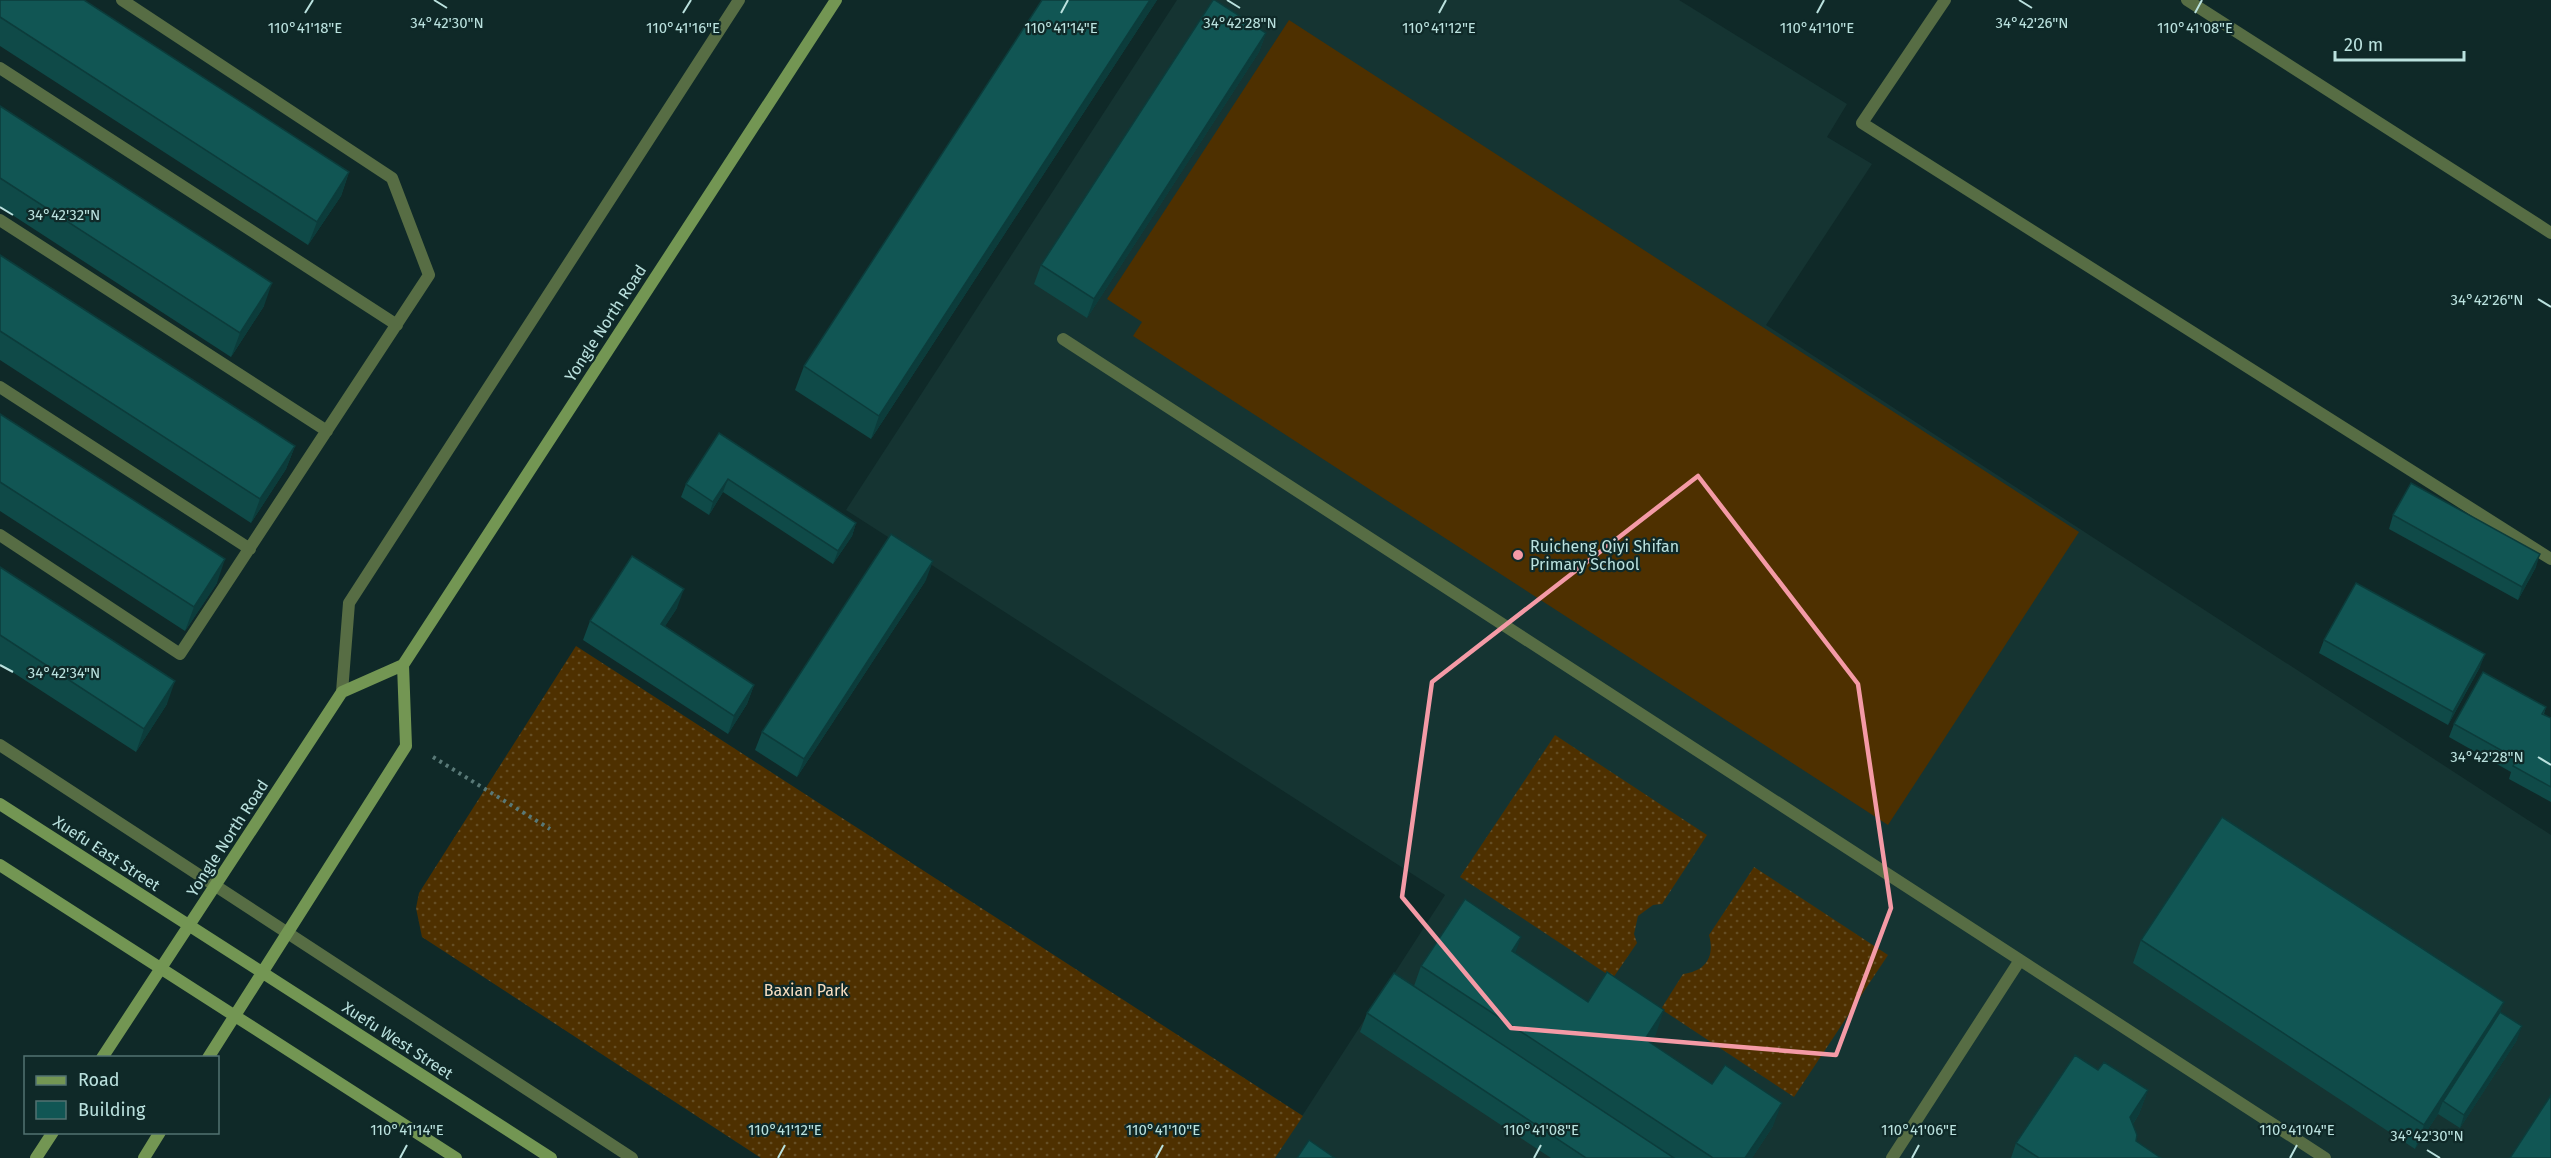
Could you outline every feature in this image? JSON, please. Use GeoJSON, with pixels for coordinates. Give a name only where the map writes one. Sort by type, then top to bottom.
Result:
{"type":"FeatureCollection","features":[{"type":"Feature","properties":{"kind":"main road","name":"Yongle North Road"},"geometry":{"type":"LineString","coordinates":[[403,664],[836,0]]}},
{"type":"Feature","properties":{"kind":"main road"},"geometry":{"type":"LineString","coordinates":[[209,1056],[406,746],[403,664],[342,692]]}},
{"type":"Feature","properties":{"kind":"main road","name":"Yongle North Road"},"geometry":{"type":"LineString","coordinates":[[103,1056],[342,692]]}},
{"type":"Feature","properties":{"kind":"main road","name":"Xuefu East Street"},"geometry":{"type":"LineString","coordinates":[[0,804],[227,950]]}},
{"type":"Feature","properties":{"kind":"main road"},"geometry":{"type":"LineString","coordinates":[[0,865],[456,1158]]}},
{"type":"Feature","properties":{"kind":"main road","name":"Xuefu West Street"},"geometry":{"type":"LineString","coordinates":[[227,950],[551,1158]]}},
{"type":"Feature","properties":{"kind":"main road"},"geometry":{"type":"LineString","coordinates":[[36,1158],[52,1134]]}},
{"type":"Feature","properties":{"kind":"main road"},"geometry":{"type":"LineString","coordinates":[[144,1158],[159,1134]]}},
{"type":"Feature","properties":{"kind":"street"},"geometry":{"type":"LineString","coordinates":[[0,535],[180,654],[429,275],[392,178],[122,0]]}},
{"type":"Feature","properties":{"kind":"street"},"geometry":{"type":"LineString","coordinates":[[342,692],[349,603],[739,0]]}},
{"type":"Feature","properties":{"kind":"street"},"geometry":{"type":"LineString","coordinates":[[1945,0],[1862,123],[2551,559]]}},
{"type":"Feature","properties":{"kind":"street"},"geometry":{"type":"LineString","coordinates":[[2187,0],[2551,233]]}},
{"type":"Feature","properties":{"kind":"street"},"geometry":{"type":"LineString","coordinates":[[0,68],[397,325]]}},
{"type":"Feature","properties":{"kind":"street"},"geometry":{"type":"LineString","coordinates":[[0,220],[327,431]]}},
{"type":"Feature","properties":{"kind":"street"},"geometry":{"type":"LineString","coordinates":[[1063,339],[2325,1158]]}},
{"type":"Feature","properties":{"kind":"street"},"geometry":{"type":"LineString","coordinates":[[0,387],[250,549]]}},
{"type":"Feature","properties":{"kind":"street"},"geometry":{"type":"LineString","coordinates":[[0,745],[632,1158]]}},
{"type":"Feature","properties":{"kind":"street"},"geometry":{"type":"LineString","coordinates":[[1892,1158],[2020,960]]}},
{"type":"Feature","properties":{"kind":"path"},"geometry":{"type":"LineString","coordinates":[[406,741],[550,829]]}},
{"type":"Feature","properties":{"kind":"highlighted area"},"geometry":{"type":"Polygon","coordinates":[[[1698,476],[1858,684],[1891,908],[1836,1055],[1511,1028],[1402,897],[1432,682],[1698,476]]]}},
{"type":"Feature","properties":{"kind":"shaded area","name":"Ruicheng Qiyi Shifan Primary School"},"geometry":{"type":"Polygon","coordinates":[[[1177,0],[1679,0],[1847,104],[1827,137],[1872,164],[1766,325],[2551,835],[2551,1158],[1275,1158],[1445,895],[846,510],[1177,0]]]}},
{"type":"Feature","properties":{"kind":"green space"},"geometry":{"type":"Polygon","coordinates":[[[1289,20],[2079,532],[1888,825],[1133,336],[1142,322],[1107,299],[1289,20]]]}},
{"type":"Feature","properties":{"kind":"green space","name":"Baxian Park"},"geometry":{"type":"Polygon","coordinates":[[[576,646],[1303,1116],[1275,1158],[761,1158],[422,937],[416,908],[419,893],[576,646]]]}},
{"type":"Feature","properties":{"kind":"green space"},"geometry":{"type":"Polygon","coordinates":[[[1555,735],[1707,835],[1662,904],[1653,905],[1638,916],[1634,934],[1637,943],[1613,978],[1460,877],[1555,735]]]}},
{"type":"Feature","properties":{"kind":"green space"},"geometry":{"type":"Polygon","coordinates":[[[1754,867],[1888,955],[1794,1097],[1661,1009],[1683,974],[1698,970],[1707,962],[1711,950],[1709,935],[1754,867]]]}},
{"type":"Feature","properties":{"kind":"building"},"geometry":{"type":"Polygon","coordinates":[[[0,0],[84,0],[349,172],[317,222],[0,17],[0,0]]]}},
{"type":"Feature","properties":{"kind":"building"},"geometry":{"type":"Polygon","coordinates":[[[1042,0],[1150,0],[879,416],[804,366],[1042,0]]]}},
{"type":"Feature","properties":{"kind":"building"},"geometry":{"type":"Polygon","coordinates":[[[1213,0],[1266,33],[1094,299],[1041,265],[1213,0]]]}},
{"type":"Feature","properties":{"kind":"building"},"geometry":{"type":"Polygon","coordinates":[[[0,106],[272,283],[240,333],[0,178],[0,106]]]}},
{"type":"Feature","properties":{"kind":"building"},"geometry":{"type":"Polygon","coordinates":[[[0,255],[295,446],[260,499],[0,331],[0,255]]]}},
{"type":"Feature","properties":{"kind":"building"},"geometry":{"type":"Polygon","coordinates":[[[0,414],[225,559],[194,607],[0,482],[0,414]]]}},
{"type":"Feature","properties":{"kind":"building"},"geometry":{"type":"Polygon","coordinates":[[[719,433],[856,523],[838,551],[728,479],[713,502],[686,484],[719,433]]]}},
{"type":"Feature","properties":{"kind":"building"},"geometry":{"type":"Polygon","coordinates":[[[2411,483],[2540,554],[2522,587],[2393,515],[2411,483]]]}},
{"type":"Feature","properties":{"kind":"building"},"geometry":{"type":"Polygon","coordinates":[[[891,534],[933,561],[804,759],[762,732],[891,534]]]}},
{"type":"Feature","properties":{"kind":"building"},"geometry":{"type":"Polygon","coordinates":[[[632,556],[684,589],[661,624],[754,685],[734,716],[590,621],[632,556]]]}},
{"type":"Feature","properties":{"kind":"building"},"geometry":{"type":"Polygon","coordinates":[[[0,567],[175,681],[144,729],[0,635],[0,567]]]}},
{"type":"Feature","properties":{"kind":"building"},"geometry":{"type":"Polygon","coordinates":[[[2356,583],[2485,654],[2453,712],[2324,640],[2356,583]]]}},
{"type":"Feature","properties":{"kind":"building"},"geometry":{"type":"Polygon","coordinates":[[[2483,672],[2546,707],[2542,714],[2551,718],[2551,787],[2513,766],[2517,759],[2454,724],[2483,672]]]}},
{"type":"Feature","properties":{"kind":"building"},"geometry":{"type":"Polygon","coordinates":[[[2222,817],[2504,1002],[2424,1125],[2141,940],[2222,817]]]}},
{"type":"Feature","properties":{"kind":"building"},"geometry":{"type":"Polygon","coordinates":[[[1465,899],[1521,937],[1512,951],[1588,1002],[1607,972],[1664,1010],[1645,1039],[1712,1084],[1725,1065],[1782,1103],[1745,1158],[1713,1158],[1421,966],[1465,899]]]}},
{"type":"Feature","properties":{"kind":"building"},"geometry":{"type":"Polygon","coordinates":[[[1394,973],[1674,1158],[1586,1158],[1367,1013],[1394,973]]]}},
{"type":"Feature","properties":{"kind":"building"},"geometry":{"type":"Polygon","coordinates":[[[2500,1012],[2522,1026],[2464,1115],[2443,1101],[2500,1012]]]}},
{"type":"Feature","properties":{"kind":"building"},"geometry":{"type":"Polygon","coordinates":[[[2075,1055],[2098,1070],[2104,1062],[2148,1090],[2130,1117],[2137,1135],[2136,1141],[2161,1158],[2039,1158],[2016,1143],[2075,1055]]]}},
{"type":"Feature","properties":{"kind":"building"},"geometry":{"type":"Polygon","coordinates":[[[2551,1095],[2551,1158],[2510,1158],[2551,1095]]]}},
{"type":"Feature","properties":{"kind":"building"},"geometry":{"type":"Polygon","coordinates":[[[1309,1140],[1335,1158],[1297,1158],[1309,1140]]]}},
{"type":"Feature","properties":{"kind":"place","name":"Ruicheng Qiyi Shifan Primary School"},"geometry":{"type":"Point","coordinates":[1518,555]}}]}
